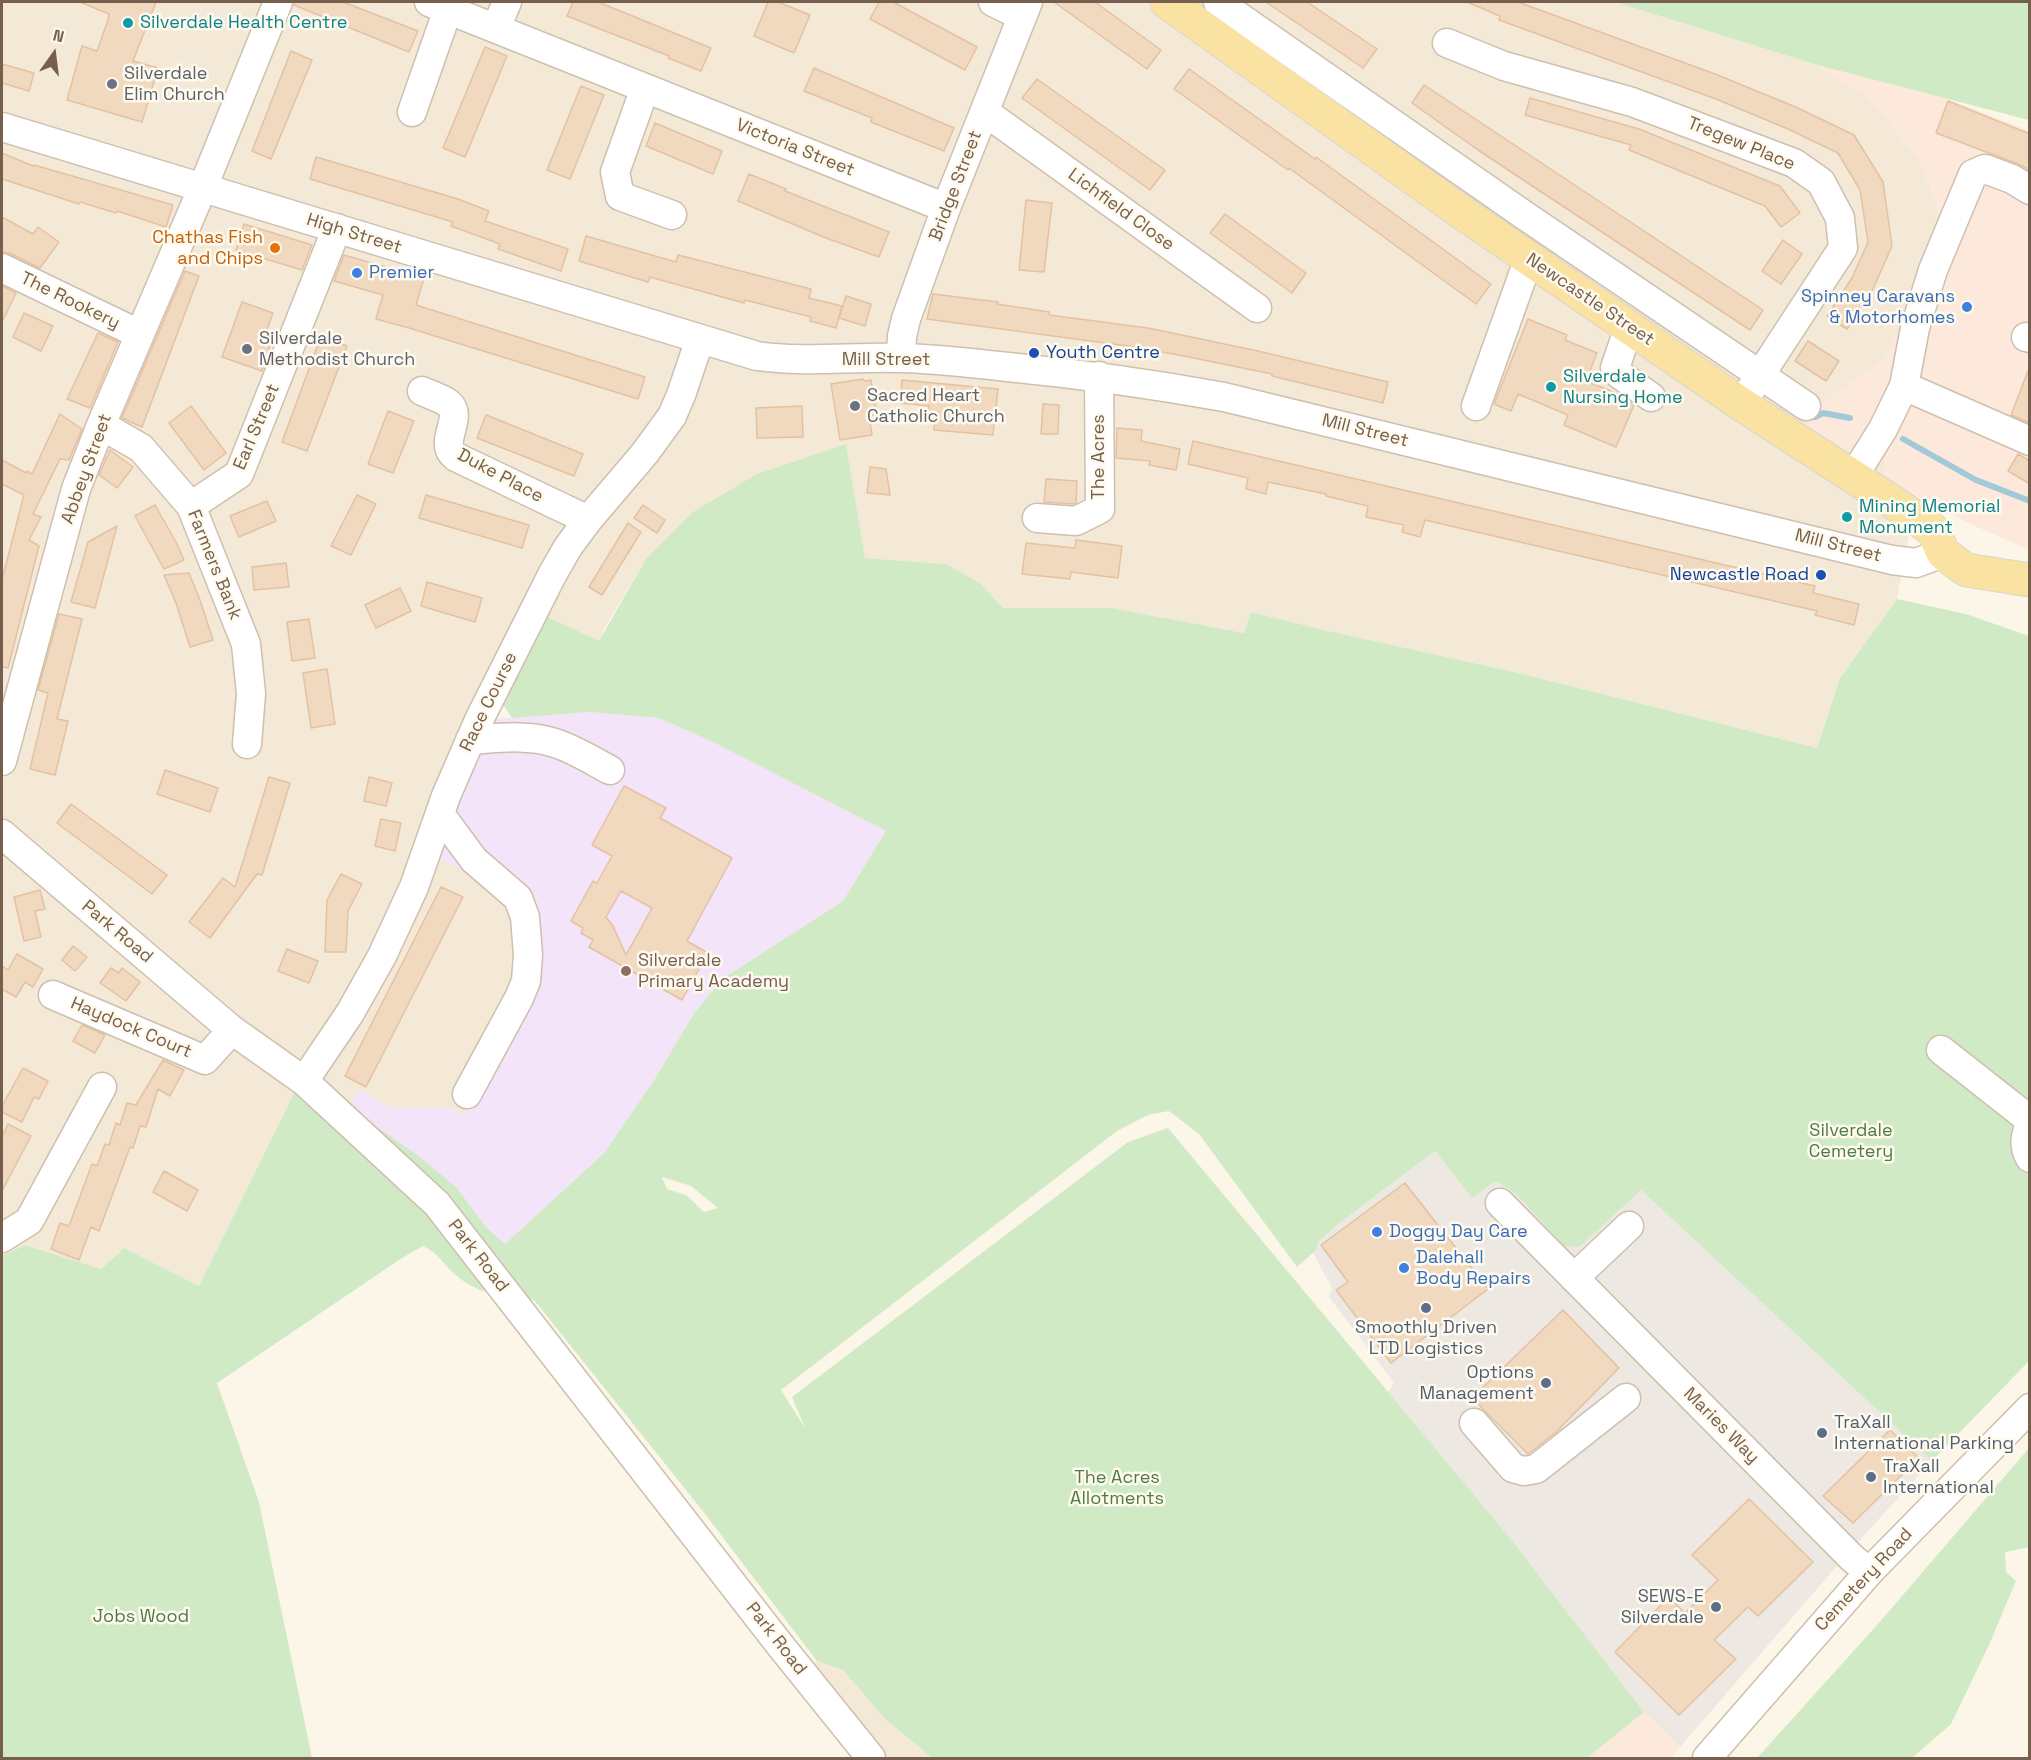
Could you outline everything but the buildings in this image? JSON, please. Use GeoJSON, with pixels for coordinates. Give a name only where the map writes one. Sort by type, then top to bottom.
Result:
{"type":"FeatureCollection","features":[{"type":"Feature","properties":{"kind":"main road","name":"Newcastle Street"},"geometry":{"type":"LineString","coordinates":[[1184,6],[1359,119],[1529,258],[1741,404],[1894,503],[1933,531],[1943,553]]}},
{"type":"Feature","properties":{"kind":"main road"},"geometry":{"type":"LineString","coordinates":[[1943,553],[1966,570],[2029,580]]}},
{"type":"Feature","properties":{"kind":"street","name":"Abbey Street"},"geometry":{"type":"LineString","coordinates":[[2,761],[76,489],[139,334],[203,187],[275,2]]}},
{"type":"Feature","properties":{"kind":"street"},"geometry":{"type":"LineString","coordinates":[[496,28],[507,2]]}},
{"type":"Feature","properties":{"kind":"street","name":"Bridge Street"},"geometry":{"type":"LineString","coordinates":[[901,358],[902,336],[906,319],[946,208],[1025,9],[993,2]]}},
{"type":"Feature","properties":{"kind":"street","name":"Newcastle Street"},"geometry":{"type":"LineString","coordinates":[[1218,2],[1359,119],[1524,215],[1806,406]]}},
{"type":"Feature","properties":{"kind":"street","name":"Victoria Street"},"geometry":{"type":"LineString","coordinates":[[412,112],[438,5],[946,208]]}},
{"type":"Feature","properties":{"kind":"street","name":"Tregew Place"},"geometry":{"type":"LineString","coordinates":[[1447,42],[1504,66],[1632,102],[1794,163],[1821,182],[1840,218],[1843,248],[1741,404]]}},
{"type":"Feature","properties":{"kind":"street"},"geometry":{"type":"LineString","coordinates":[[645,88],[615,172],[620,196],[672,215]]}},
{"type":"Feature","properties":{"kind":"street","name":"Lichfield Close"},"geometry":{"type":"LineString","coordinates":[[985,112],[1257,308]]}},
{"type":"Feature","properties":{"kind":"street","name":"High Street"},"geometry":{"type":"LineString","coordinates":[[2,127],[700,339],[757,356],[777,359]]}},
{"type":"Feature","properties":{"kind":"street"},"geometry":{"type":"LineString","coordinates":[[1853,477],[1883,429],[1904,386],[1915,328],[1933,270],[1973,174],[1984,169],[2012,179],[2030,190]]}},
{"type":"Feature","properties":{"kind":"street","name":"Earl Street"},"geometry":{"type":"LineString","coordinates":[[191,506],[240,474],[337,228]]}},
{"type":"Feature","properties":{"kind":"street"},"geometry":{"type":"LineString","coordinates":[[1476,406],[1529,258]]}},
{"type":"Feature","properties":{"kind":"street","name":"The Rookery"},"geometry":{"type":"LineString","coordinates":[[2,268],[139,334]]}},
{"type":"Feature","properties":{"kind":"street"},"geometry":{"type":"LineString","coordinates":[[1629,327],[1615,368],[1619,374],[1651,397]]}},
{"type":"Feature","properties":{"kind":"street","name":"Race Course"},"geometry":{"type":"LineString","coordinates":[[304,1081],[350,1013],[382,956],[414,887],[470,740],[552,574],[588,520],[645,453],[672,416],[700,339]]}},
{"type":"Feature","properties":{"kind":"street","name":"Mill Street"},"geometry":{"type":"LineString","coordinates":[[777,359],[901,358],[1099,376],[1224,397],[1892,560],[1916,563],[1943,553]]}},
{"type":"Feature","properties":{"kind":"street","name":"The Acres"},"geometry":{"type":"LineString","coordinates":[[1037,518],[1076,521],[1100,509],[1099,376]]}},
{"type":"Feature","properties":{"kind":"street"},"geometry":{"type":"LineString","coordinates":[[1904,386],[2030,441]]}},
{"type":"Feature","properties":{"kind":"street","name":"Duke Place"},"geometry":{"type":"LineString","coordinates":[[422,391],[449,404],[453,411],[454,420],[449,440],[450,449],[456,457],[588,520]]}},
{"type":"Feature","properties":{"kind":"street","name":"Farmers Bank"},"geometry":{"type":"LineString","coordinates":[[101,425],[141,448],[191,506],[246,644],[251,694],[248,744]]}},
{"type":"Feature","properties":{"kind":"street"},"geometry":{"type":"LineString","coordinates":[[470,740],[541,739],[562,746],[610,770]]}},
{"type":"Feature","properties":{"kind":"street"},"geometry":{"type":"LineString","coordinates":[[440,814],[474,860],[518,898],[525,917],[528,955],[526,981],[467,1094]]}},
{"type":"Feature","properties":{"kind":"street","name":"Park Road"},"geometry":{"type":"LineString","coordinates":[[2,834],[232,1030],[304,1081],[437,1204],[871,1758]]}},
{"type":"Feature","properties":{"kind":"street","name":"Haydock Court"},"geometry":{"type":"LineString","coordinates":[[53,995],[205,1060],[232,1030]]}},
{"type":"Feature","properties":{"kind":"street"},"geometry":{"type":"LineString","coordinates":[[1941,1050],[2030,1122],[2025,1135],[2025,1150],[2030,1158]]}},
{"type":"Feature","properties":{"kind":"street"},"geometry":{"type":"LineString","coordinates":[[2,1238],[29,1221],[102,1086]]}},
{"type":"Feature","properties":{"kind":"street","name":"Maries Way"},"geometry":{"type":"LineString","coordinates":[[1500,1203],[1662,1368],[1852,1558],[1869,1572]]}},
{"type":"Feature","properties":{"kind":"street"},"geometry":{"type":"LineString","coordinates":[[1574,1278],[1629,1226]]}},
{"type":"Feature","properties":{"kind":"street"},"geometry":{"type":"LineString","coordinates":[[1474,1423],[1513,1468],[1524,1471],[1536,1469],[1626,1398]]}},
{"type":"Feature","properties":{"kind":"street","name":"Cemetery Road"},"geometry":{"type":"LineString","coordinates":[[1707,1758],[1869,1572],[2030,1408]]}},
{"type":"Feature","properties":{"kind":"shaded area"},"geometry":{"type":"Polygon","coordinates":[[[2,2],[1615,2],[1817,65],[1870,98],[1921,162],[1940,215],[1904,320],[1886,359],[1822,404],[1865,437],[1884,447],[1885,476],[1916,496],[1897,599],[1840,678],[1817,748],[1519,673],[1251,612],[1244,633],[1112,608],[1003,608],[980,583],[946,564],[865,558],[846,445],[646,559],[599,641],[544,615],[504,706],[495,719],[504,894],[519,964],[512,1019],[463,1115],[446,1108],[389,1108],[359,1089],[350,1108],[300,1081],[199,1286],[124,1248],[101,1269],[25,1245],[2,1256],[2,2]]]}},
{"type":"Feature","properties":{"kind":"shaded area","name":"Spinney Caravans & Motorhomes"},"geometry":{"type":"Polygon","coordinates":[[[1817,65],[1948,99],[2029,131],[2029,550],[1966,522],[1916,496],[1885,476],[1883,447],[1865,437],[1845,449],[1805,423],[1822,404],[1886,359],[1904,320],[1940,215],[1921,162],[1870,98],[1817,65]]]}},
{"type":"Feature","properties":{"kind":"shaded area","name":"Silverdale Primary Academy"},"geometry":{"type":"Polygon","coordinates":[[[589,712],[659,718],[713,742],[886,831],[843,901],[722,979],[693,1015],[653,1082],[604,1153],[505,1244],[486,1227],[457,1188],[350,1108],[359,1089],[390,1108],[446,1108],[463,1115],[512,1019],[519,964],[504,894],[443,860],[439,844],[495,719],[589,712]]]}},
{"type":"Feature","properties":{"kind":"shaded area"},"geometry":{"type":"Polygon","coordinates":[[[1435,1151],[1472,1198],[1496,1181],[1517,1195],[1564,1246],[1641,1190],[1932,1461],[1848,1553],[1680,1747],[1644,1712],[1510,1538],[1388,1392],[1394,1383],[1329,1297],[1332,1288],[1313,1253],[1317,1249],[1318,1242],[1435,1151]]]}},
{"type":"Feature","properties":{"kind":"shaded area"},"geometry":{"type":"Polygon","coordinates":[[[817,1661],[843,1670],[885,1719],[932,1758],[880,1758],[811,1667],[817,1661]]]}},
{"type":"Feature","properties":{"kind":"shaded area"},"geometry":{"type":"Polygon","coordinates":[[[1644,1712],[1680,1747],[1671,1758],[1587,1758],[1644,1712]]]}},
{"type":"Feature","properties":{"kind":"green space"},"geometry":{"type":"Polygon","coordinates":[[[1615,2],[2029,2],[2029,120],[1817,65],[1615,2]]]}},
{"type":"Feature","properties":{"kind":"green space"},"geometry":{"type":"Polygon","coordinates":[[[846,444],[865,558],[946,564],[980,583],[1003,608],[1112,608],[1244,633],[1251,612],[1519,673],[1817,748],[1840,678],[1897,599],[1966,614],[2029,636],[2029,1361],[1932,1461],[1641,1190],[1579,1247],[1564,1246],[1517,1195],[1496,1181],[1472,1198],[1435,1151],[1337,1225],[1318,1242],[1317,1249],[1297,1267],[1199,1134],[1169,1111],[1148,1115],[1117,1131],[781,1390],[805,1428],[792,1397],[1128,1142],[1168,1128],[1510,1538],[1644,1712],[1587,1758],[932,1758],[885,1719],[843,1670],[817,1661],[702,1510],[534,1300],[494,1294],[476,1288],[458,1277],[433,1252],[423,1246],[217,1383],[259,1502],[312,1758],[2,1758],[2,1256],[25,1245],[101,1269],[124,1248],[199,1286],[300,1081],[350,1108],[420,1157],[457,1188],[486,1227],[505,1244],[604,1153],[653,1082],[693,1015],[722,979],[843,901],[886,831],[713,742],[659,718],[589,712],[512,718],[504,706],[544,615],[599,641],[646,559],[693,512],[757,474],[846,444]],[[662,1177],[667,1189],[686,1195],[704,1212],[718,1208],[691,1186],[662,1177]]]}},
{"type":"Feature","properties":{"kind":"green space"},"geometry":{"type":"Polygon","coordinates":[[[2029,1448],[2029,1547],[2005,1552],[2006,1572],[2016,1581],[1989,1645],[1951,1724],[1912,1758],[1757,1758],[1878,1624],[2029,1448]]]}},
{"type":"Feature","properties":{"kind":"waterway"},"geometry":{"type":"LineString","coordinates":[[1815,417],[1823,413],[1850,418]]}},
{"type":"Feature","properties":{"kind":"waterway"},"geometry":{"type":"LineString","coordinates":[[1903,439],[1976,480],[2030,501]]}},
{"type":"Feature","properties":{"kind":"place","name":"Silverdale Health Centre"},"geometry":{"type":"Point","coordinates":[128,23]}},
{"type":"Feature","properties":{"kind":"place","name":"Silverdale Elim Church"},"geometry":{"type":"Point","coordinates":[112,84]}},
{"type":"Feature","properties":{"kind":"place","name":"Chathas Fish and Chips"},"geometry":{"type":"Point","coordinates":[275,248]}},
{"type":"Feature","properties":{"kind":"place","name":"Premier"},"geometry":{"type":"Point","coordinates":[357,273]}},
{"type":"Feature","properties":{"kind":"place","name":"Spinney Caravans & Motorhomes"},"geometry":{"type":"Point","coordinates":[1967,307]}},
{"type":"Feature","properties":{"kind":"place","name":"Silverdale Methodist Church"},"geometry":{"type":"Point","coordinates":[247,349]}},
{"type":"Feature","properties":{"kind":"place","name":"Youth Centre"},"geometry":{"type":"Point","coordinates":[1034,353]}},
{"type":"Feature","properties":{"kind":"place","name":"Silverdale Nursing Home"},"geometry":{"type":"Point","coordinates":[1551,387]}},
{"type":"Feature","properties":{"kind":"place","name":"Sacred Heart Catholic Church"},"geometry":{"type":"Point","coordinates":[855,406]}},
{"type":"Feature","properties":{"kind":"place","name":"Mining Memorial Monument"},"geometry":{"type":"Point","coordinates":[1847,517]}},
{"type":"Feature","properties":{"kind":"place","name":"Newcastle Road"},"geometry":{"type":"Point","coordinates":[1821,575]}},
{"type":"Feature","properties":{"kind":"place","name":"Silverdale Primary Academy"},"geometry":{"type":"Point","coordinates":[626,971]}},
{"type":"Feature","properties":{"kind":"place","name":"Doggy Day Care"},"geometry":{"type":"Point","coordinates":[1377,1232]}},
{"type":"Feature","properties":{"kind":"place","name":"Dalehall Body Repairs"},"geometry":{"type":"Point","coordinates":[1404,1268]}},
{"type":"Feature","properties":{"kind":"place","name":"Smoothly Driven LTD Logistics"},"geometry":{"type":"Point","coordinates":[1426,1308]}},
{"type":"Feature","properties":{"kind":"place","name":"Options Management"},"geometry":{"type":"Point","coordinates":[1546,1383]}},
{"type":"Feature","properties":{"kind":"place","name":"TraXall International Parking"},"geometry":{"type":"Point","coordinates":[1822,1433]}},
{"type":"Feature","properties":{"kind":"place","name":"TraXall International"},"geometry":{"type":"Point","coordinates":[1871,1477]}},
{"type":"Feature","properties":{"kind":"place","name":"SEWS-E Silverdale"},"geometry":{"type":"Point","coordinates":[1716,1607]}},
{"type":"Feature","properties":{"kind":"park label","name":"Silverdale Cemetery"},"geometry":{"type":"Point","coordinates":[1851,1141]}},
{"type":"Feature","properties":{"kind":"park label","name":"The Acres Allotments"},"geometry":{"type":"Point","coordinates":[1117,1488]}},
{"type":"Feature","properties":{"kind":"park label","name":"Jobs Wood"},"geometry":{"type":"Point","coordinates":[141,1617]}}]}
